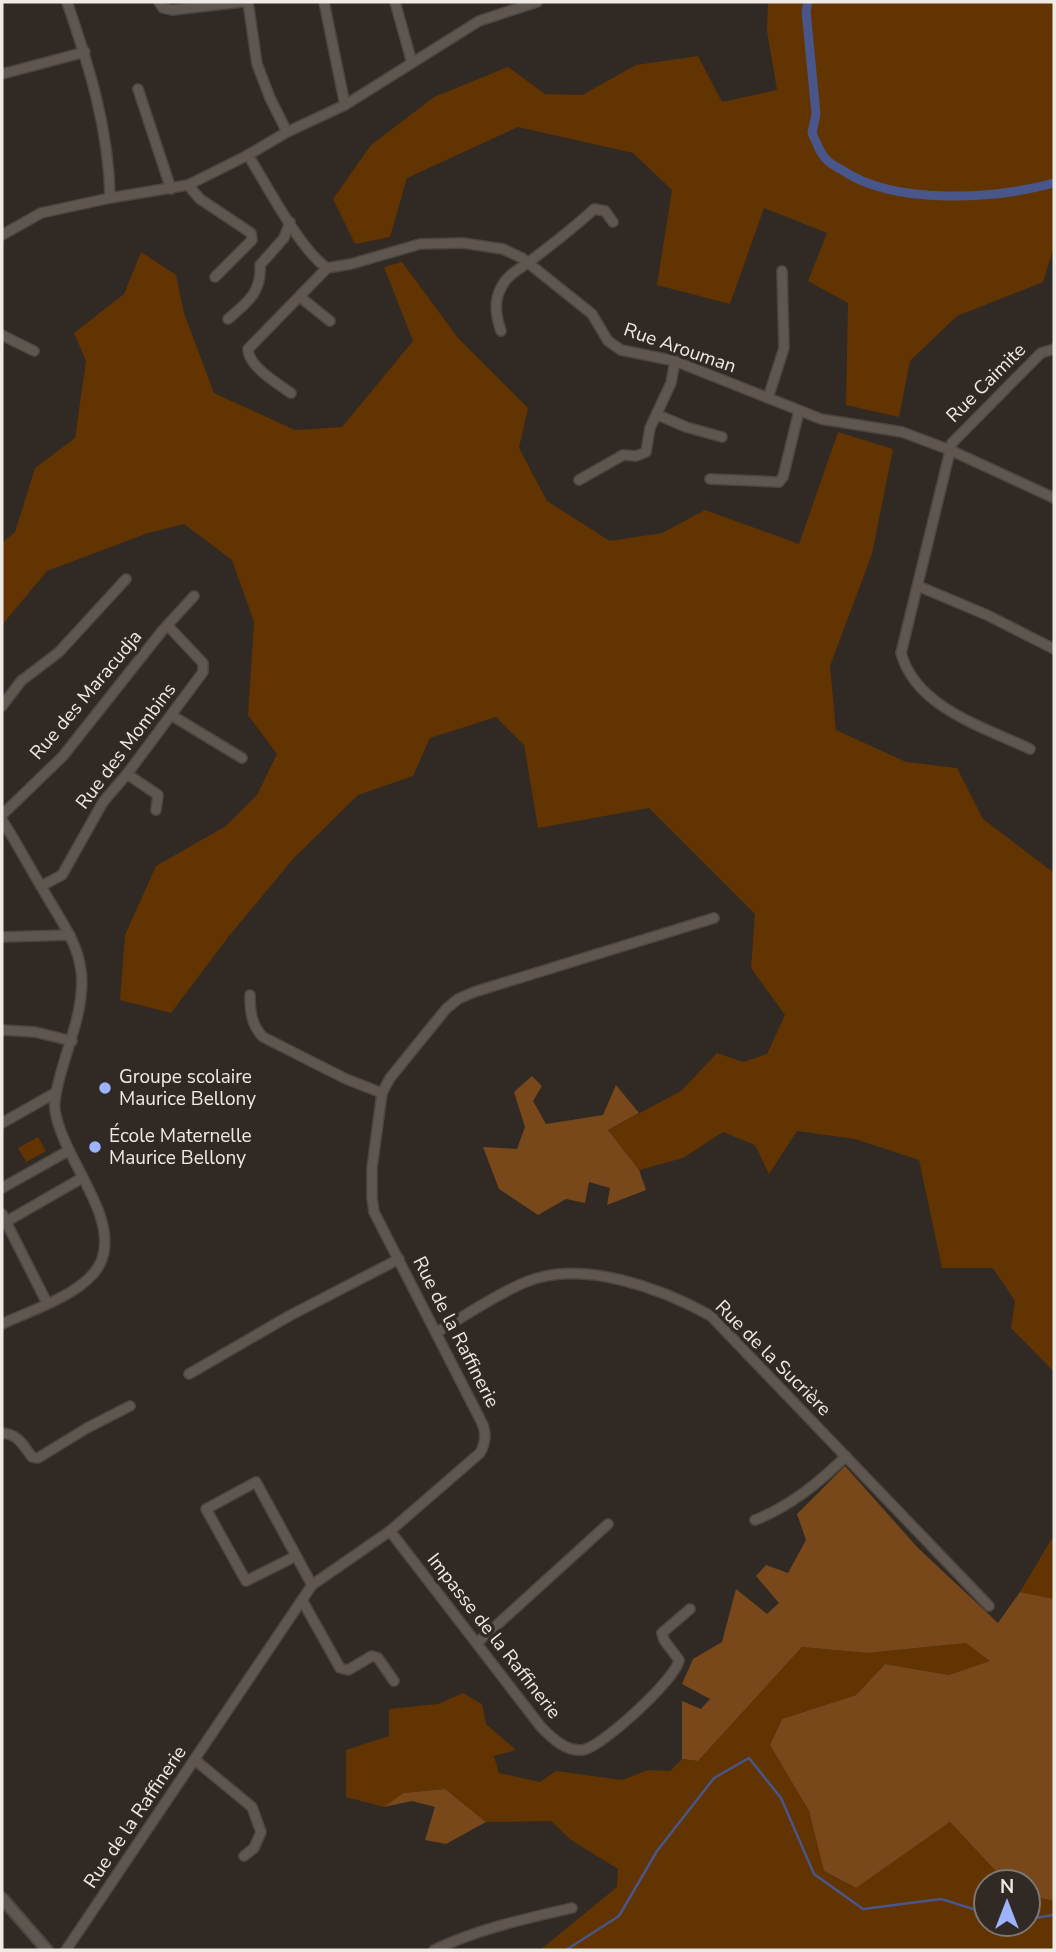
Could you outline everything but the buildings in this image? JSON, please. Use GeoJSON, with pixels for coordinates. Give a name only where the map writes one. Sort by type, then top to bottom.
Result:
{"type":"FeatureCollection","features":[{"type":"Feature","properties":{"kind":"street"},"geometry":{"type":"LineString","coordinates":[[67,2],[99,103],[110,163],[110,198]]}},
{"type":"Feature","properties":{"kind":"street"},"geometry":{"type":"LineString","coordinates":[[159,2],[163,8],[173,10],[242,2]]}},
{"type":"Feature","properties":{"kind":"street"},"geometry":{"type":"LineString","coordinates":[[248,2],[257,64],[287,132]]}},
{"type":"Feature","properties":{"kind":"street"},"geometry":{"type":"LineString","coordinates":[[324,2],[345,105]]}},
{"type":"Feature","properties":{"kind":"street"},"geometry":{"type":"LineString","coordinates":[[395,2],[412,63]]}},
{"type":"Feature","properties":{"kind":"street"},"geometry":{"type":"LineString","coordinates":[[2,236],[41,213],[188,185],[287,132],[345,105],[480,21],[537,2]]}},
{"type":"Feature","properties":{"kind":"street"},"geometry":{"type":"LineString","coordinates":[[2,74],[85,52]]}},
{"type":"Feature","properties":{"kind":"street"},"geometry":{"type":"LineString","coordinates":[[138,89],[171,189]]}},
{"type":"Feature","properties":{"kind":"street"},"geometry":{"type":"LineString","coordinates":[[248,155],[315,258],[327,268],[248,349],[250,358],[267,377],[291,393]]}},
{"type":"Feature","properties":{"kind":"street"},"geometry":{"type":"LineString","coordinates":[[188,185],[201,199],[251,233],[251,240],[215,277]]}},
{"type":"Feature","properties":{"kind":"street"},"geometry":{"type":"LineString","coordinates":[[501,331],[496,304],[501,288],[514,271],[594,209],[605,211],[613,222]]}},
{"type":"Feature","properties":{"kind":"street"},"geometry":{"type":"LineString","coordinates":[[228,319],[253,298],[260,283],[260,265],[284,238],[290,222]]}},
{"type":"Feature","properties":{"kind":"street","name":"Rue Arouman"},"geometry":{"type":"LineString","coordinates":[[327,268],[351,264],[420,244],[463,243],[503,249],[527,263],[592,314],[608,341],[621,350],[675,361],[821,419],[902,432],[950,450],[1054,498]]}},
{"type":"Feature","properties":{"kind":"street"},"geometry":{"type":"LineString","coordinates":[[768,398],[783,348],[782,271]]}},
{"type":"Feature","properties":{"kind":"street"},"geometry":{"type":"LineString","coordinates":[[299,297],[330,321]]}},
{"type":"Feature","properties":{"kind":"street"},"geometry":{"type":"LineString","coordinates":[[2,335],[34,351]]}},
{"type":"Feature","properties":{"kind":"street","name":"Rue Caimite"},"geometry":{"type":"LineString","coordinates":[[950,450],[956,438],[1041,353],[1053,348]]}},
{"type":"Feature","properties":{"kind":"street"},"geometry":{"type":"LineString","coordinates":[[579,480],[623,455],[636,456],[646,452],[650,428],[671,383],[675,361]]}},
{"type":"Feature","properties":{"kind":"street"},"geometry":{"type":"LineString","coordinates":[[710,479],[779,482],[783,477],[799,411]]}},
{"type":"Feature","properties":{"kind":"street"},"geometry":{"type":"LineString","coordinates":[[658,415],[686,427],[722,437]]}},
{"type":"Feature","properties":{"kind":"street"},"geometry":{"type":"LineString","coordinates":[[950,450],[901,653],[910,675],[937,702],[1030,748]]}},
{"type":"Feature","properties":{"kind":"street"},"geometry":{"type":"LineString","coordinates":[[2,706],[21,681],[59,652],[126,579]]}},
{"type":"Feature","properties":{"kind":"street"},"geometry":{"type":"LineString","coordinates":[[918,586],[987,615],[1054,649]]}},
{"type":"Feature","properties":{"kind":"street","name":"Rue des Maracudja"},"geometry":{"type":"LineString","coordinates":[[2,817],[63,756],[194,596]]}},
{"type":"Feature","properties":{"kind":"street","name":"Rue des Mombins"},"geometry":{"type":"LineString","coordinates":[[41,886],[62,875],[96,813],[203,672],[203,663],[168,626]]}},
{"type":"Feature","properties":{"kind":"street"},"geometry":{"type":"LineString","coordinates":[[171,715],[242,758]]}},
{"type":"Feature","properties":{"kind":"street"},"geometry":{"type":"LineString","coordinates":[[127,774],[158,795],[156,810]]}},
{"type":"Feature","properties":{"kind":"street"},"geometry":{"type":"LineString","coordinates":[[2,817],[70,935],[80,965],[82,1000],[55,1094],[54,1107],[68,1151],[100,1213],[106,1238],[102,1261],[88,1281],[2,1324]]}},
{"type":"Feature","properties":{"kind":"street","name":"Rue de la Raffinerie"},"geometry":{"type":"LineString","coordinates":[[66,1950],[312,1585],[390,1531],[480,1453],[485,1440],[484,1426],[374,1212],[372,1168],[382,1094],[390,1078],[425,1033],[458,999],[714,918]]}},
{"type":"Feature","properties":{"kind":"street"},"geometry":{"type":"LineString","coordinates":[[2,937],[70,935]]}},
{"type":"Feature","properties":{"kind":"street"},"geometry":{"type":"LineString","coordinates":[[250,995],[253,1021],[256,1031],[262,1037],[382,1094]]}},
{"type":"Feature","properties":{"kind":"street"},"geometry":{"type":"LineString","coordinates":[[2,1030],[35,1032],[72,1041]]}},
{"type":"Feature","properties":{"kind":"street"},"geometry":{"type":"LineString","coordinates":[[2,1123],[55,1094]]}},
{"type":"Feature","properties":{"kind":"street"},"geometry":{"type":"LineString","coordinates":[[2,1188],[68,1151]]}},
{"type":"Feature","properties":{"kind":"street"},"geometry":{"type":"LineString","coordinates":[[47,1303],[3,1220],[82,1178]]}},
{"type":"Feature","properties":{"kind":"street"},"geometry":{"type":"LineString","coordinates":[[189,1374],[289,1316],[399,1259]]}},
{"type":"Feature","properties":{"kind":"street","name":"Rue de la Sucrière"},"geometry":{"type":"LineString","coordinates":[[437,1332],[527,1282],[552,1276],[585,1274],[653,1289],[680,1299],[710,1316],[989,1606]]}},
{"type":"Feature","properties":{"kind":"street"},"geometry":{"type":"LineString","coordinates":[[2,1433],[12,1434],[32,1457],[38,1458],[130,1406]]}},
{"type":"Feature","properties":{"kind":"street"},"geometry":{"type":"LineString","coordinates":[[755,1520],[785,1506],[846,1456]]}},
{"type":"Feature","properties":{"kind":"street"},"geometry":{"type":"LineString","coordinates":[[296,1556],[246,1581],[206,1509],[256,1482],[312,1585]]}},
{"type":"Feature","properties":{"kind":"street"},"geometry":{"type":"LineString","coordinates":[[477,1643],[608,1524]]}},
{"type":"Feature","properties":{"kind":"street","name":"Impasse de la Raffinerie"},"geometry":{"type":"LineString","coordinates":[[390,1531],[548,1735],[566,1747],[586,1750],[651,1699],[674,1672],[679,1660],[662,1633],[690,1609]]}},
{"type":"Feature","properties":{"kind":"street"},"geometry":{"type":"LineString","coordinates":[[302,1600],[340,1668],[348,1670],[372,1657],[378,1658],[394,1681]]}},
{"type":"Feature","properties":{"kind":"street"},"geometry":{"type":"LineString","coordinates":[[195,1760],[252,1807],[261,1832],[254,1848],[244,1857]]}},
{"type":"Feature","properties":{"kind":"street"},"geometry":{"type":"LineString","coordinates":[[2,1898],[47,1950]]}},
{"type":"Feature","properties":{"kind":"street"},"geometry":{"type":"LineString","coordinates":[[433,1950],[461,1937],[506,1923],[572,1909]]}},
{"type":"Feature","properties":{"kind":"shaded area"},"geometry":{"type":"Polygon","coordinates":[[[768,2],[1054,2],[1054,246],[1043,282],[957,316],[910,361],[899,417],[846,405],[848,303],[808,281],[827,233],[764,208],[730,304],[657,285],[672,190],[633,153],[518,127],[407,178],[390,237],[355,244],[333,199],[371,145],[434,97],[508,67],[545,94],[582,95],[636,65],[698,56],[722,102],[777,90],[767,31],[768,2]]]}},
{"type":"Feature","properties":{"kind":"shaded area"},"geometry":{"type":"Polygon","coordinates":[[[141,252],[176,275],[184,313],[214,393],[295,430],[342,427],[413,341],[384,267],[402,262],[458,338],[528,408],[519,448],[547,501],[610,541],[662,533],[705,510],[799,544],[838,432],[893,449],[872,554],[830,666],[836,730],[906,762],[957,768],[983,819],[1054,873],[1054,1372],[1011,1328],[1015,1301],[993,1268],[942,1268],[919,1160],[855,1139],[797,1131],[769,1174],[755,1145],[723,1132],[683,1158],[639,1170],[608,1130],[681,1091],[717,1053],[743,1062],[767,1054],[785,1015],[751,968],[755,914],[649,808],[538,828],[524,745],[496,717],[430,738],[413,776],[358,795],[293,859],[229,936],[171,1013],[120,1000],[125,935],[156,866],[226,826],[257,795],[277,754],[248,715],[254,622],[232,560],[184,524],[148,533],[47,571],[2,625],[2,543],[15,532],[35,468],[75,438],[86,361],[74,333],[124,294],[141,252]]]}},
{"type":"Feature","properties":{"kind":"shaded area"},"geometry":{"type":"Polygon","coordinates":[[[532,1076],[542,1086],[533,1101],[546,1124],[603,1115],[616,1085],[639,1113],[608,1130],[639,1170],[646,1190],[607,1205],[610,1188],[589,1182],[585,1203],[566,1199],[538,1215],[499,1189],[483,1147],[517,1149],[525,1127],[514,1092],[532,1076]]]}},
{"type":"Feature","properties":{"kind":"shaded area"},"geometry":{"type":"Polygon","coordinates":[[[38,1137],[46,1151],[26,1162],[18,1148],[38,1137]]]}},
{"type":"Feature","properties":{"kind":"shaded area"},"geometry":{"type":"Polygon","coordinates":[[[845,1466],[918,1548],[998,1623],[1020,1592],[1054,1599],[1054,1901],[1042,1898],[1042,1868],[993,1868],[950,1822],[856,1888],[824,1871],[809,1811],[770,1745],[782,1719],[856,1695],[885,1664],[949,1675],[990,1661],[966,1643],[867,1653],[802,1647],[698,1761],[682,1759],[682,1701],[701,1709],[710,1699],[682,1684],[693,1659],[722,1642],[736,1589],[767,1614],[779,1603],[756,1576],[766,1565],[788,1573],[806,1540],[797,1514],[845,1466]]]}},
{"type":"Feature","properties":{"kind":"shaded area"},"geometry":{"type":"Polygon","coordinates":[[[1054,1535],[1054,1599],[1020,1592],[1054,1535]]]}},
{"type":"Feature","properties":{"kind":"shaded area"},"geometry":{"type":"Polygon","coordinates":[[[966,1643],[991,1661],[949,1675],[885,1664],[856,1695],[782,1719],[770,1745],[809,1811],[824,1871],[856,1888],[950,1822],[993,1868],[972,1868],[972,1938],[1042,1938],[1042,1898],[1054,1901],[1054,1950],[540,1950],[617,1887],[618,1869],[571,1840],[551,1821],[486,1822],[445,1789],[403,1793],[384,1807],[346,1797],[346,1750],[389,1736],[389,1709],[438,1704],[463,1693],[482,1704],[486,1724],[516,1750],[494,1756],[499,1773],[540,1782],[556,1771],[622,1780],[648,1770],[670,1771],[682,1759],[698,1761],[802,1647],[867,1653],[966,1643]]]}},
{"type":"Feature","properties":{"kind":"shaded area"},"geometry":{"type":"Polygon","coordinates":[[[445,1789],[486,1822],[446,1844],[425,1840],[435,1807],[412,1801],[384,1807],[403,1793],[445,1789]]]}},
{"type":"Feature","properties":{"kind":"waterway"},"geometry":{"type":"LineString","coordinates":[[808,2],[806,11],[816,114],[812,133],[825,158],[837,168],[864,182],[917,194],[946,196],[1003,193],[1054,183]]}},
{"type":"Feature","properties":{"kind":"waterway"},"geometry":{"type":"LineString","coordinates":[[566,1950],[619,1916],[657,1851],[714,1778],[749,1758],[781,1798],[814,1874],[863,1909],[941,1899],[972,1909]]}},
{"type":"Feature","properties":{"kind":"waterway"},"geometry":{"type":"LineString","coordinates":[[1042,1917],[1054,1915]]}},
{"type":"Feature","properties":{"kind":"place","name":"Groupe scolaire Maurice Bellony"},"geometry":{"type":"Point","coordinates":[105,1088]}},
{"type":"Feature","properties":{"kind":"place","name":"École Maternelle Maurice Bellony"},"geometry":{"type":"Point","coordinates":[95,1147]}}]}
